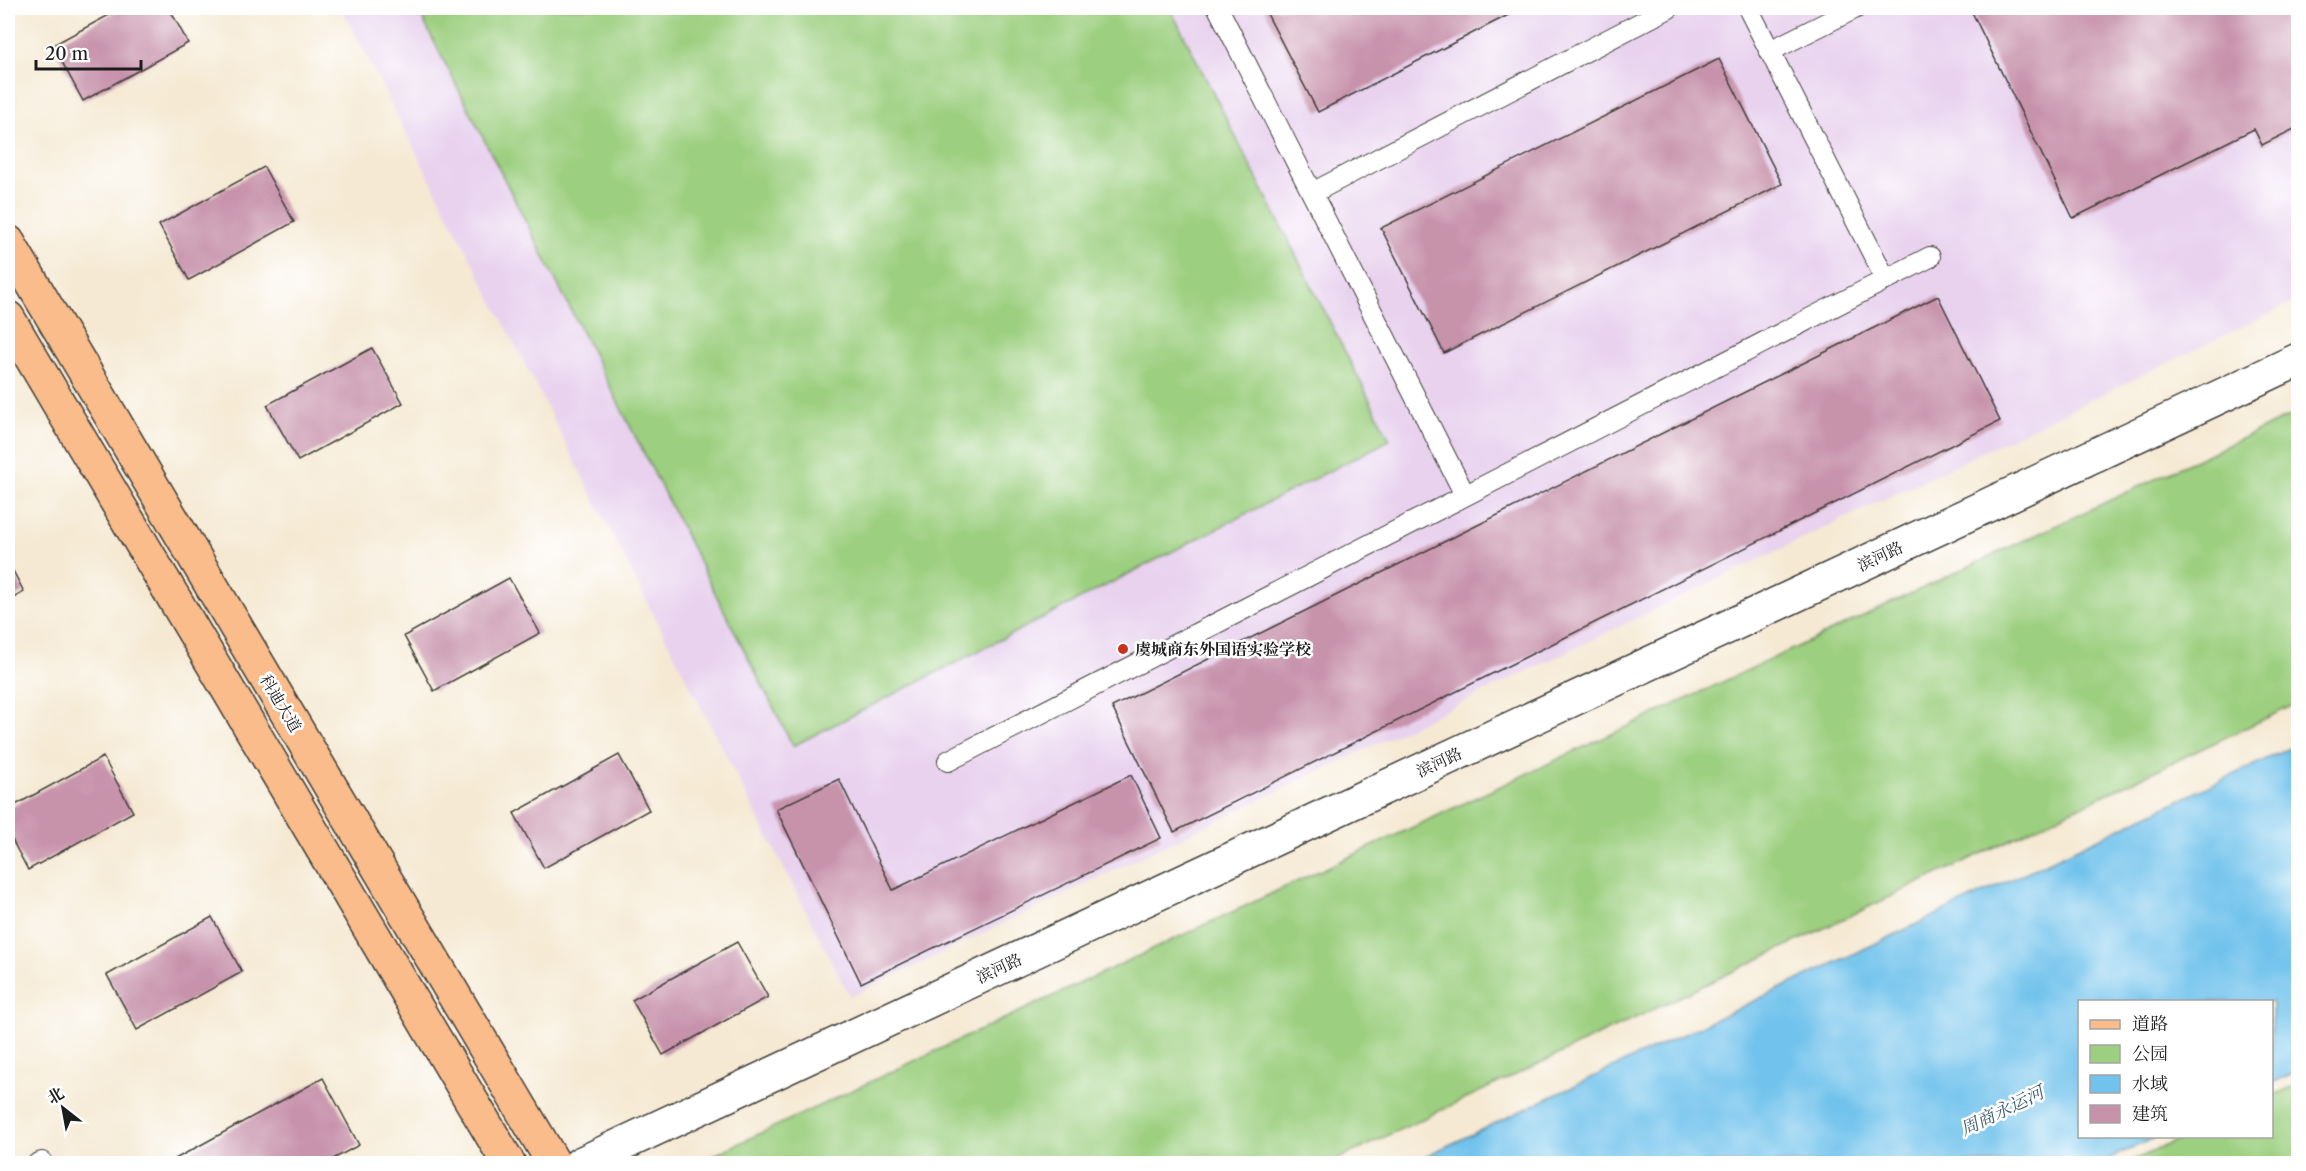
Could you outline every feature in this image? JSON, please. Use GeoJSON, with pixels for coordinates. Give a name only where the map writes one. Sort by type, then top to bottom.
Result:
{"type":"FeatureCollection","features":[{"type":"Feature","properties":{"kind":"main road","name":"科迪大道"},"geometry":{"type":"LineString","coordinates":[[8,242],[554,1164]]}},
{"type":"Feature","properties":{"kind":"main road"},"geometry":{"type":"LineString","coordinates":[[8,318],[509,1164]]}},
{"type":"Feature","properties":{"kind":"street","name":"滨河路"},"geometry":{"type":"LineString","coordinates":[[580,1164],[2298,360]]}},
{"type":"Feature","properties":{"kind":"lane"},"geometry":{"type":"LineString","coordinates":[[1218,8],[1465,495]]}},
{"type":"Feature","properties":{"kind":"lane"},"geometry":{"type":"LineString","coordinates":[[1312,193],[1669,8]]}},
{"type":"Feature","properties":{"kind":"lane"},"geometry":{"type":"LineString","coordinates":[[1748,8],[1886,280]]}},
{"type":"Feature","properties":{"kind":"lane"},"geometry":{"type":"LineString","coordinates":[[1770,51],[1856,8]]}},
{"type":"Feature","properties":{"kind":"lane"},"geometry":{"type":"LineString","coordinates":[[948,760],[1930,257]]}},
{"type":"Feature","properties":{"kind":"shaded area","name":"虞城商东外国语实验学校"},"geometry":{"type":"Polygon","coordinates":[[[342,8],[2298,8],[2298,300],[850,997],[342,8]]]}},
{"type":"Feature","properties":{"kind":"green space"},"geometry":{"type":"Polygon","coordinates":[[[417,8],[1170,8],[1390,440],[793,746],[417,8]]]}},
{"type":"Feature","properties":{"kind":"green space"},"geometry":{"type":"Polygon","coordinates":[[[2298,412],[2298,703],[1330,1163],[697,1163],[2298,412]]]}},
{"type":"Feature","properties":{"kind":"green space"},"geometry":{"type":"Polygon","coordinates":[[[2298,1084],[2298,1163],[2127,1163],[2183,1138],[2273,1138],[2273,1096],[2298,1084]]]}},
{"type":"Feature","properties":{"kind":"water","name":"周商永运河"},"geometry":{"type":"Polygon","coordinates":[[[2298,744],[2298,1071],[2273,1083],[2273,1000],[2078,1000],[2078,1138],[2155,1138],[2099,1163],[1411,1163],[2298,744]]]}},
{"type":"Feature","properties":{"kind":"building"},"geometry":{"type":"Polygon","coordinates":[[[122,8],[169,8],[188,43],[83,101],[53,45],[122,8]]]}},
{"type":"Feature","properties":{"kind":"building"},"geometry":{"type":"Polygon","coordinates":[[[1264,8],[1522,8],[1318,112],[1264,8]]]}},
{"type":"Feature","properties":{"kind":"building"},"geometry":{"type":"Polygon","coordinates":[[[1970,8],[2298,8],[2298,127],[2262,145],[2254,129],[2073,218],[1970,8]]]}},
{"type":"Feature","properties":{"kind":"building"},"geometry":{"type":"Polygon","coordinates":[[[1719,59],[1782,184],[1444,353],[1381,228],[1719,59]]]}},
{"type":"Feature","properties":{"kind":"building"},"geometry":{"type":"Polygon","coordinates":[[[264,167],[294,222],[189,280],[159,225],[264,167]]]}},
{"type":"Feature","properties":{"kind":"building"},"geometry":{"type":"Polygon","coordinates":[[[1938,296],[2000,421],[1174,832],[1112,707],[1938,296]]]}},
{"type":"Feature","properties":{"kind":"building"},"geometry":{"type":"Polygon","coordinates":[[[372,348],[403,403],[298,461],[267,405],[372,348]]]}},
{"type":"Feature","properties":{"kind":"building"},"geometry":{"type":"Polygon","coordinates":[[[8,561],[24,592],[8,601],[8,561]]]}},
{"type":"Feature","properties":{"kind":"building"},"geometry":{"type":"Polygon","coordinates":[[[509,578],[540,633],[434,691],[404,636],[509,578]]]}},
{"type":"Feature","properties":{"kind":"building"},"geometry":{"type":"Polygon","coordinates":[[[619,755],[649,810],[544,868],[514,813],[619,755]]]}},
{"type":"Feature","properties":{"kind":"building"},"geometry":{"type":"Polygon","coordinates":[[[103,757],[133,812],[28,870],[8,832],[8,809],[103,757]]]}},
{"type":"Feature","properties":{"kind":"building"},"geometry":{"type":"Polygon","coordinates":[[[1131,775],[1161,838],[861,983],[776,809],[839,779],[893,890],[1131,775]]]}},
{"type":"Feature","properties":{"kind":"building"},"geometry":{"type":"Polygon","coordinates":[[[212,917],[242,972],[137,1030],[107,975],[212,917]]]}},
{"type":"Feature","properties":{"kind":"building"},"geometry":{"type":"Polygon","coordinates":[[[737,942],[768,997],[663,1055],[632,1000],[737,942]]]}},
{"type":"Feature","properties":{"kind":"building"},"geometry":{"type":"Polygon","coordinates":[[[323,1078],[359,1145],[324,1164],[166,1164],[323,1078]]]}},
{"type":"Feature","properties":{"kind":"place","name":"虞城商东外国语实验学校"},"geometry":{"type":"Point","coordinates":[1123,649]}}]}
